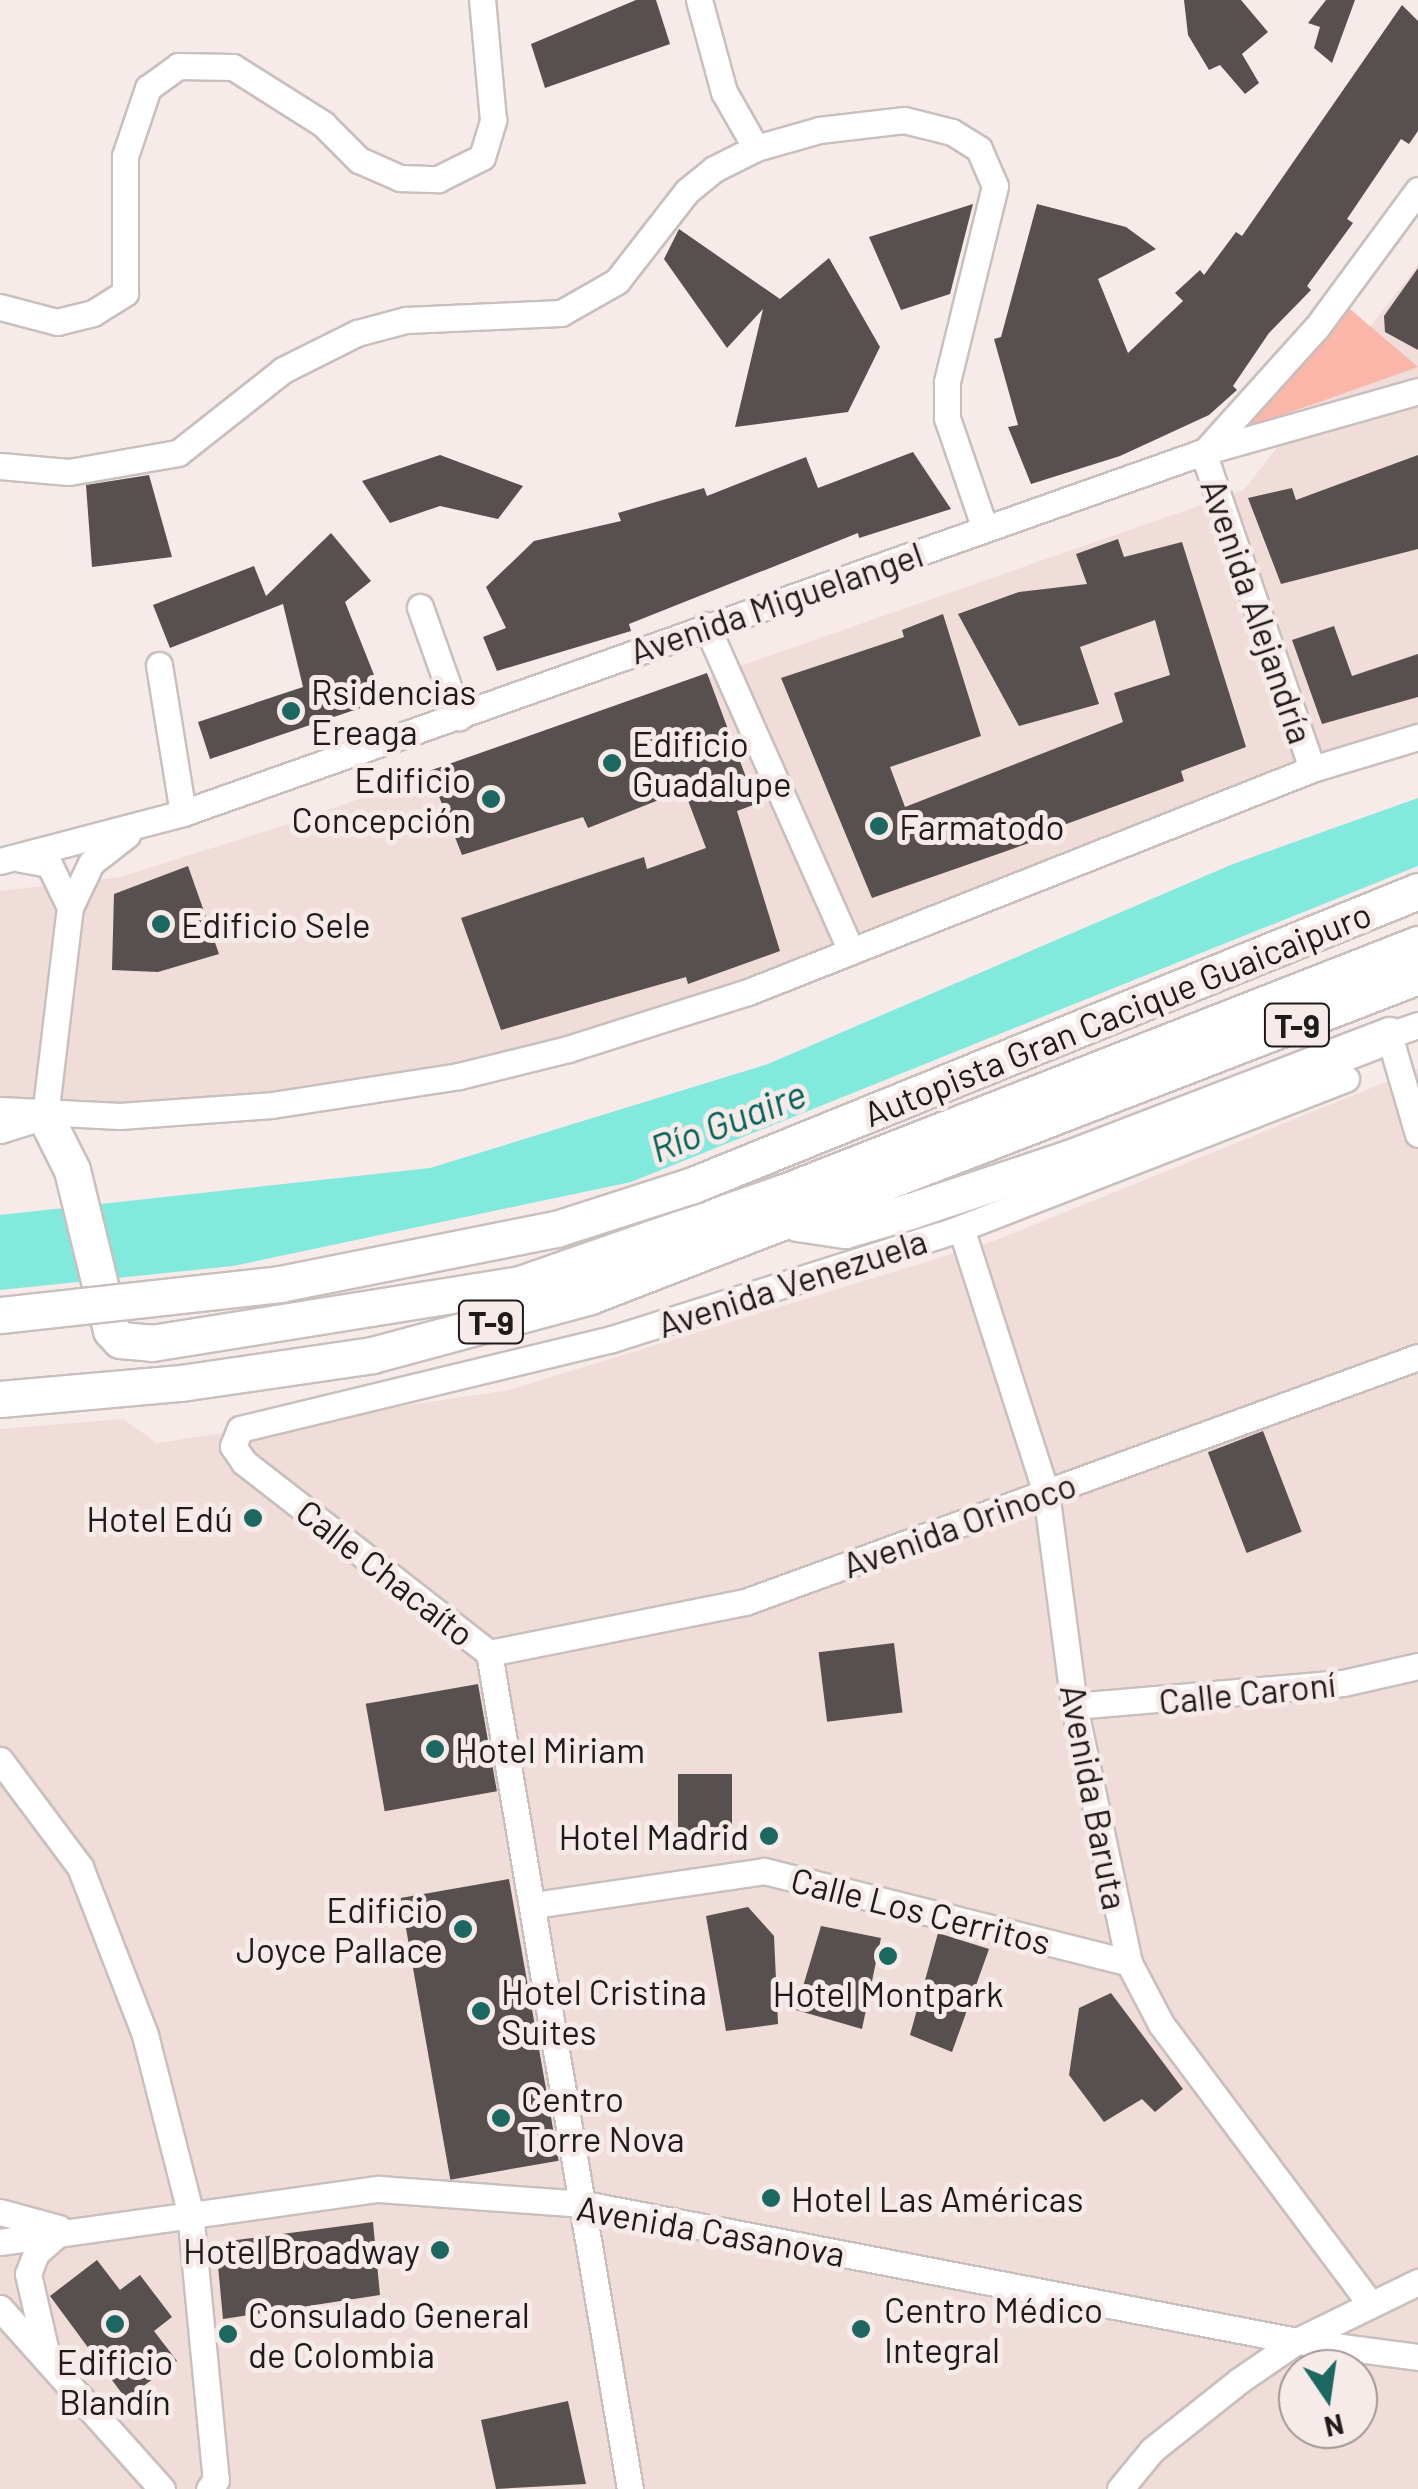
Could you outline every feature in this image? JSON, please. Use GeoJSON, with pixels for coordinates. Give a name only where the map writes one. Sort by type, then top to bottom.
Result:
{"type":"FeatureCollection","features":[{"type":"Feature","properties":{"kind":"highway","name":"Autopista Gran Cacique Guaicaipuro"},"geometry":{"type":"LineString","coordinates":[[0,1315],[280,1284],[556,1229],[693,1185],[1418,891]]}},
{"type":"Feature","properties":{"kind":"highway"},"geometry":{"type":"LineString","coordinates":[[45,1116],[72,1170],[107,1313],[120,1340],[152,1344],[520,1284],[779,1194],[1418,944]]}},
{"type":"Feature","properties":{"kind":"highway","name":"T-9"},"geometry":{"type":"LineString","coordinates":[[0,1399],[181,1383],[372,1354],[590,1296],[791,1222],[1418,976]]}},
{"type":"Feature","properties":{"kind":"highway"},"geometry":{"type":"LineString","coordinates":[[791,1222],[845,1230],[910,1211],[1070,1158],[1404,1030]]}},
{"type":"Feature","properties":{"kind":"street"},"geometry":{"type":"LineString","coordinates":[[0,306],[57,322],[93,312],[125,293],[125,156],[148,88],[178,66],[233,67],[323,124],[359,160],[400,178],[438,178],[482,157],[494,120],[482,0]]}},
{"type":"Feature","properties":{"kind":"street"},"geometry":{"type":"LineString","coordinates":[[699,0],[724,92],[756,148]]}},
{"type":"Feature","properties":{"kind":"street"},"geometry":{"type":"LineString","coordinates":[[0,466],[69,472],[178,453],[283,370],[357,333],[406,320],[561,313],[605,291],[687,191],[756,148],[819,130],[904,120],[952,132],[987,158],[994,202],[947,382],[948,418],[985,529]]}},
{"type":"Feature","properties":{"kind":"street"},"geometry":{"type":"LineString","coordinates":[[1204,452],[1317,327],[1418,190]]}},
{"type":"Feature","properties":{"kind":"street","name":"Avenida Miguelangel"},"geometry":{"type":"LineString","coordinates":[[138,827],[460,717],[706,625],[1204,452],[1418,390]]}},
{"type":"Feature","properties":{"kind":"street","name":"Avenida Alejandría"},"geometry":{"type":"LineString","coordinates":[[1204,452],[1312,770]]}},
{"type":"Feature","properties":{"kind":"street"},"geometry":{"type":"LineString","coordinates":[[420,607],[460,717]]}},
{"type":"Feature","properties":{"kind":"street"},"geometry":{"type":"LineString","coordinates":[[706,625],[851,950]]}},
{"type":"Feature","properties":{"kind":"street"},"geometry":{"type":"LineString","coordinates":[[160,664],[183,812]]}},
{"type":"Feature","properties":{"kind":"street"},"geometry":{"type":"LineString","coordinates":[[0,1110],[45,1116],[272,1105],[459,1076],[672,1017],[1312,770],[1418,736]]}},
{"type":"Feature","properties":{"kind":"street"},"geometry":{"type":"LineString","coordinates":[[45,1116],[70,907],[91,863],[138,827]]}},
{"type":"Feature","properties":{"kind":"street"},"geometry":{"type":"LineString","coordinates":[[6,860],[138,827]]}},
{"type":"Feature","properties":{"kind":"street"},"geometry":{"type":"LineString","coordinates":[[6,860],[50,864],[70,907]]}},
{"type":"Feature","properties":{"kind":"street"},"geometry":{"type":"LineString","coordinates":[[1404,1030],[1418,1134]]}},
{"type":"Feature","properties":{"kind":"street","name":"Avenida Venezuela"},"geometry":{"type":"LineString","coordinates":[[233,1446],[240,1429],[256,1422],[612,1339],[960,1228],[1346,1079]]}},
{"type":"Feature","properties":{"kind":"street"},"geometry":{"type":"LineString","coordinates":[[0,1130],[45,1116]]}},
{"type":"Feature","properties":{"kind":"street","name":"Avenida Baruta"},"geometry":{"type":"LineString","coordinates":[[960,1228],[1046,1492],[1074,1706],[1129,1964],[1160,2024],[1370,2303]]}},
{"type":"Feature","properties":{"kind":"street","name":"Avenida Orinoco"},"geometry":{"type":"LineString","coordinates":[[489,1653],[745,1602],[1418,1356]]}},
{"type":"Feature","properties":{"kind":"street","name":"Calle Chacaíto"},"geometry":{"type":"LineString","coordinates":[[233,1446],[244,1462],[489,1653],[630,2489]]}},
{"type":"Feature","properties":{"kind":"street","name":"Calle Caroní"},"geometry":{"type":"LineString","coordinates":[[1074,1706],[1343,1683],[1418,1666]]}},
{"type":"Feature","properties":{"kind":"street"},"geometry":{"type":"LineString","coordinates":[[0,1760],[55,1826],[103,1916],[145,2035],[190,2212],[213,2484]]}},
{"type":"Feature","properties":{"kind":"street","name":"Calle Los Cerritos"},"geometry":{"type":"LineString","coordinates":[[534,1905],[764,1871],[1129,1964]]}},
{"type":"Feature","properties":{"kind":"street","name":"Avenida Casanova"},"geometry":{"type":"LineString","coordinates":[[0,2242],[64,2229],[379,2190],[584,2204],[1297,2341],[1418,2357]]}},
{"type":"Feature","properties":{"kind":"street"},"geometry":{"type":"LineString","coordinates":[[0,2212],[64,2229]]}},
{"type":"Feature","properties":{"kind":"street"},"geometry":{"type":"LineString","coordinates":[[48,2358],[28,2274],[36,2254],[64,2229]]}},
{"type":"Feature","properties":{"kind":"street"},"geometry":{"type":"LineString","coordinates":[[1120,2489],[1152,2450],[1297,2341],[1418,2282]]}},
{"type":"Feature","properties":{"kind":"street"},"geometry":{"type":"LineString","coordinates":[[0,2308],[162,2489]]}},
{"type":"Feature","properties":{"kind":"shaded area"},"geometry":{"type":"Polygon","coordinates":[[[1418,265],[1418,733],[757,992],[353,1093],[0,1115],[0,891],[120,877],[279,827],[1244,490],[1418,265]]]}},
{"type":"Feature","properties":{"kind":"shaded area"},"geometry":{"type":"Polygon","coordinates":[[[1344,304],[1418,367],[1249,427],[1256,413],[1344,304]]]}},
{"type":"Feature","properties":{"kind":"shaded area"},"geometry":{"type":"Polygon","coordinates":[[[1418,1069],[1418,2489],[0,2489],[0,1429],[123,1419],[157,1443],[509,1390],[994,1241],[1418,1069]]]}},
{"type":"Feature","properties":{"kind":"water","name":"Río Guaire"},"geometry":{"type":"Polygon","coordinates":[[[1418,798],[1418,866],[631,1182],[233,1266],[0,1290],[0,1215],[430,1168],[768,1064],[1233,864],[1418,798]]]}},
{"type":"Feature","properties":{"kind":"building"},"geometry":{"type":"Polygon","coordinates":[[[636,0],[656,0],[670,44],[545,88],[531,44],[636,0]]]}},
{"type":"Feature","properties":{"kind":"building"},"geometry":{"type":"Polygon","coordinates":[[[1184,0],[1241,0],[1268,32],[1242,54],[1259,83],[1245,94],[1220,65],[1209,70],[1188,35],[1184,0]]]}},
{"type":"Feature","properties":{"kind":"building"},"geometry":{"type":"Polygon","coordinates":[[[1326,0],[1355,0],[1332,63],[1314,48],[1320,27],[1308,23],[1326,0]]]}},
{"type":"Feature","properties":{"kind":"building"},"geometry":{"type":"Polygon","coordinates":[[[1402,5],[1418,21],[1418,131],[1409,144],[1401,139],[1347,219],[1353,223],[1307,286],[1311,290],[1269,333],[1233,386],[1237,390],[1209,415],[1120,456],[1031,484],[1008,427],[1018,425],[994,339],[1001,337],[1037,204],[1126,227],[1156,249],[1098,279],[1128,353],[1183,301],[1175,293],[1200,270],[1204,275],[1236,232],[1242,236],[1402,5]]]}},
{"type":"Feature","properties":{"kind":"building"},"geometry":{"type":"Polygon","coordinates":[[[973,204],[950,294],[901,310],[869,237],[973,204]]]}},
{"type":"Feature","properties":{"kind":"building"},"geometry":{"type":"Polygon","coordinates":[[[679,229],[780,299],[829,258],[880,347],[848,412],[735,427],[763,309],[727,348],[664,259],[679,229]]]}},
{"type":"Feature","properties":{"kind":"building"},"geometry":{"type":"Polygon","coordinates":[[[1418,268],[1418,350],[1385,332],[1384,316],[1418,268]]]}},
{"type":"Feature","properties":{"kind":"building"},"geometry":{"type":"Polygon","coordinates":[[[913,452],[951,509],[859,538],[858,533],[629,624],[631,631],[497,671],[483,637],[506,628],[486,587],[534,541],[621,521],[618,513],[704,488],[707,496],[806,457],[818,488],[913,452]]]}},
{"type":"Feature","properties":{"kind":"building"},"geometry":{"type":"Polygon","coordinates":[[[440,455],[523,486],[498,519],[440,506],[390,523],[362,481],[440,455]]]}},
{"type":"Feature","properties":{"kind":"building"},"geometry":{"type":"Polygon","coordinates":[[[1418,455],[1418,549],[1281,584],[1248,498],[1292,488],[1296,500],[1418,455]]]}},
{"type":"Feature","properties":{"kind":"building"},"geometry":{"type":"Polygon","coordinates":[[[149,475],[172,557],[92,567],[86,485],[149,475]]]}},
{"type":"Feature","properties":{"kind":"building"},"geometry":{"type":"Polygon","coordinates":[[[331,533],[371,581],[345,602],[384,700],[210,759],[198,722],[303,687],[283,604],[170,648],[153,605],[254,566],[266,596],[331,533]]]}},
{"type":"Feature","properties":{"kind":"building"},"geometry":{"type":"Polygon","coordinates":[[[1118,539],[1124,557],[1182,542],[1246,747],[1181,771],[1184,781],[1050,830],[1052,835],[872,898],[781,678],[904,637],[902,630],[943,614],[981,736],[890,767],[905,807],[1123,722],[1114,693],[1170,675],[1155,620],[1080,647],[1099,704],[1019,726],[958,614],[1019,592],[1087,584],[1076,554],[1118,539]]]}},
{"type":"Feature","properties":{"kind":"building"},"geometry":{"type":"Polygon","coordinates":[[[1334,626],[1352,676],[1418,654],[1418,697],[1322,724],[1292,640],[1334,626]]]}},
{"type":"Feature","properties":{"kind":"building"},"geometry":{"type":"Polygon","coordinates":[[[707,673],[756,804],[737,811],[780,951],[688,984],[686,977],[501,1030],[461,918],[644,857],[647,869],[706,848],[684,790],[588,828],[583,817],[462,855],[429,771],[707,673]]]}},
{"type":"Feature","properties":{"kind":"building","name":"Edificio Sele"},"geometry":{"type":"Polygon","coordinates":[[[188,866],[219,954],[158,972],[112,970],[114,894],[188,866]]]}},
{"type":"Feature","properties":{"kind":"building"},"geometry":{"type":"Polygon","coordinates":[[[1263,1431],[1302,1532],[1247,1553],[1208,1452],[1263,1431]]]}},
{"type":"Feature","properties":{"kind":"building"},"geometry":{"type":"Polygon","coordinates":[[[894,1643],[903,1712],[827,1722],[819,1652],[894,1643]]]}},
{"type":"Feature","properties":{"kind":"building","name":"Hotel Miriam"},"geometry":{"type":"Polygon","coordinates":[[[478,1684],[497,1791],[385,1811],[366,1704],[478,1684]]]}},
{"type":"Feature","properties":{"kind":"building"},"geometry":{"type":"Polygon","coordinates":[[[678,1774],[732,1774],[732,1835],[678,1835],[678,1774]]]}},
{"type":"Feature","properties":{"kind":"building"},"geometry":{"type":"Polygon","coordinates":[[[509,1879],[559,2161],[450,2180],[401,1898],[509,1879]]]}},
{"type":"Feature","properties":{"kind":"building"},"geometry":{"type":"Polygon","coordinates":[[[748,1907],[774,1936],[778,2024],[726,2031],[706,1916],[748,1907]]]}},
{"type":"Feature","properties":{"kind":"building"},"geometry":{"type":"Polygon","coordinates":[[[821,1926],[881,1938],[862,2029],[796,2010],[821,1926]]]}},
{"type":"Feature","properties":{"kind":"building"},"geometry":{"type":"Polygon","coordinates":[[[938,1933],[989,1949],[952,2052],[910,2035],[938,1933]]]}},
{"type":"Feature","properties":{"kind":"building"},"geometry":{"type":"Polygon","coordinates":[[[1111,1993],[1183,2089],[1155,2112],[1142,2099],[1104,2122],[1069,2075],[1079,2008],[1111,1993]]]}},
{"type":"Feature","properties":{"kind":"building"},"geometry":{"type":"Polygon","coordinates":[[[373,2222],[380,2295],[223,2319],[218,2266],[229,2241],[373,2222]]]}},
{"type":"Feature","properties":{"kind":"building","name":"Edificio Blandín"},"geometry":{"type":"Polygon","coordinates":[[[97,2260],[120,2290],[140,2275],[172,2317],[154,2331],[177,2361],[126,2399],[50,2296],[97,2260]]]}},
{"type":"Feature","properties":{"kind":"building"},"geometry":{"type":"Polygon","coordinates":[[[568,2401],[586,2484],[496,2489],[481,2420],[568,2401]]]}},
{"type":"Feature","properties":{"kind":"place","name":"Rsidencias Ereaga"},"geometry":{"type":"Point","coordinates":[291,711]}},
{"type":"Feature","properties":{"kind":"place","name":"Edificio Guadalupe"},"geometry":{"type":"Point","coordinates":[612,763]}},
{"type":"Feature","properties":{"kind":"place","name":"Edificio Concepción"},"geometry":{"type":"Point","coordinates":[491,799]}},
{"type":"Feature","properties":{"kind":"place","name":"Farmatodo"},"geometry":{"type":"Point","coordinates":[879,826]}},
{"type":"Feature","properties":{"kind":"place","name":"Edificio Sele"},"geometry":{"type":"Point","coordinates":[161,924]}},
{"type":"Feature","properties":{"kind":"place","name":"Hotel Edú"},"geometry":{"type":"Point","coordinates":[253,1518]}},
{"type":"Feature","properties":{"kind":"place","name":"Hotel Miriam"},"geometry":{"type":"Point","coordinates":[435,1749]}},
{"type":"Feature","properties":{"kind":"place","name":"Hotel Madrid"},"geometry":{"type":"Point","coordinates":[769,1836]}},
{"type":"Feature","properties":{"kind":"place","name":"Edificio Joyce Pallace"},"geometry":{"type":"Point","coordinates":[463,1929]}},
{"type":"Feature","properties":{"kind":"place","name":"Hotel Montpark"},"geometry":{"type":"Point","coordinates":[888,1956]}},
{"type":"Feature","properties":{"kind":"place","name":"Hotel Cristina Suites"},"geometry":{"type":"Point","coordinates":[481,2011]}},
{"type":"Feature","properties":{"kind":"place","name":"Centro Torre Nova"},"geometry":{"type":"Point","coordinates":[501,2118]}},
{"type":"Feature","properties":{"kind":"place","name":"Hotel Las Américas"},"geometry":{"type":"Point","coordinates":[771,2198]}},
{"type":"Feature","properties":{"kind":"place","name":"Hotel Broadway"},"geometry":{"type":"Point","coordinates":[440,2250]}},
{"type":"Feature","properties":{"kind":"place","name":"Edificio Blandín"},"geometry":{"type":"Point","coordinates":[115,2324]}},
{"type":"Feature","properties":{"kind":"place","name":"Centro Médico Integral"},"geometry":{"type":"Point","coordinates":[861,2329]}},
{"type":"Feature","properties":{"kind":"place","name":"Consulado General de Colombia"},"geometry":{"type":"Point","coordinates":[228,2334]}}]}
